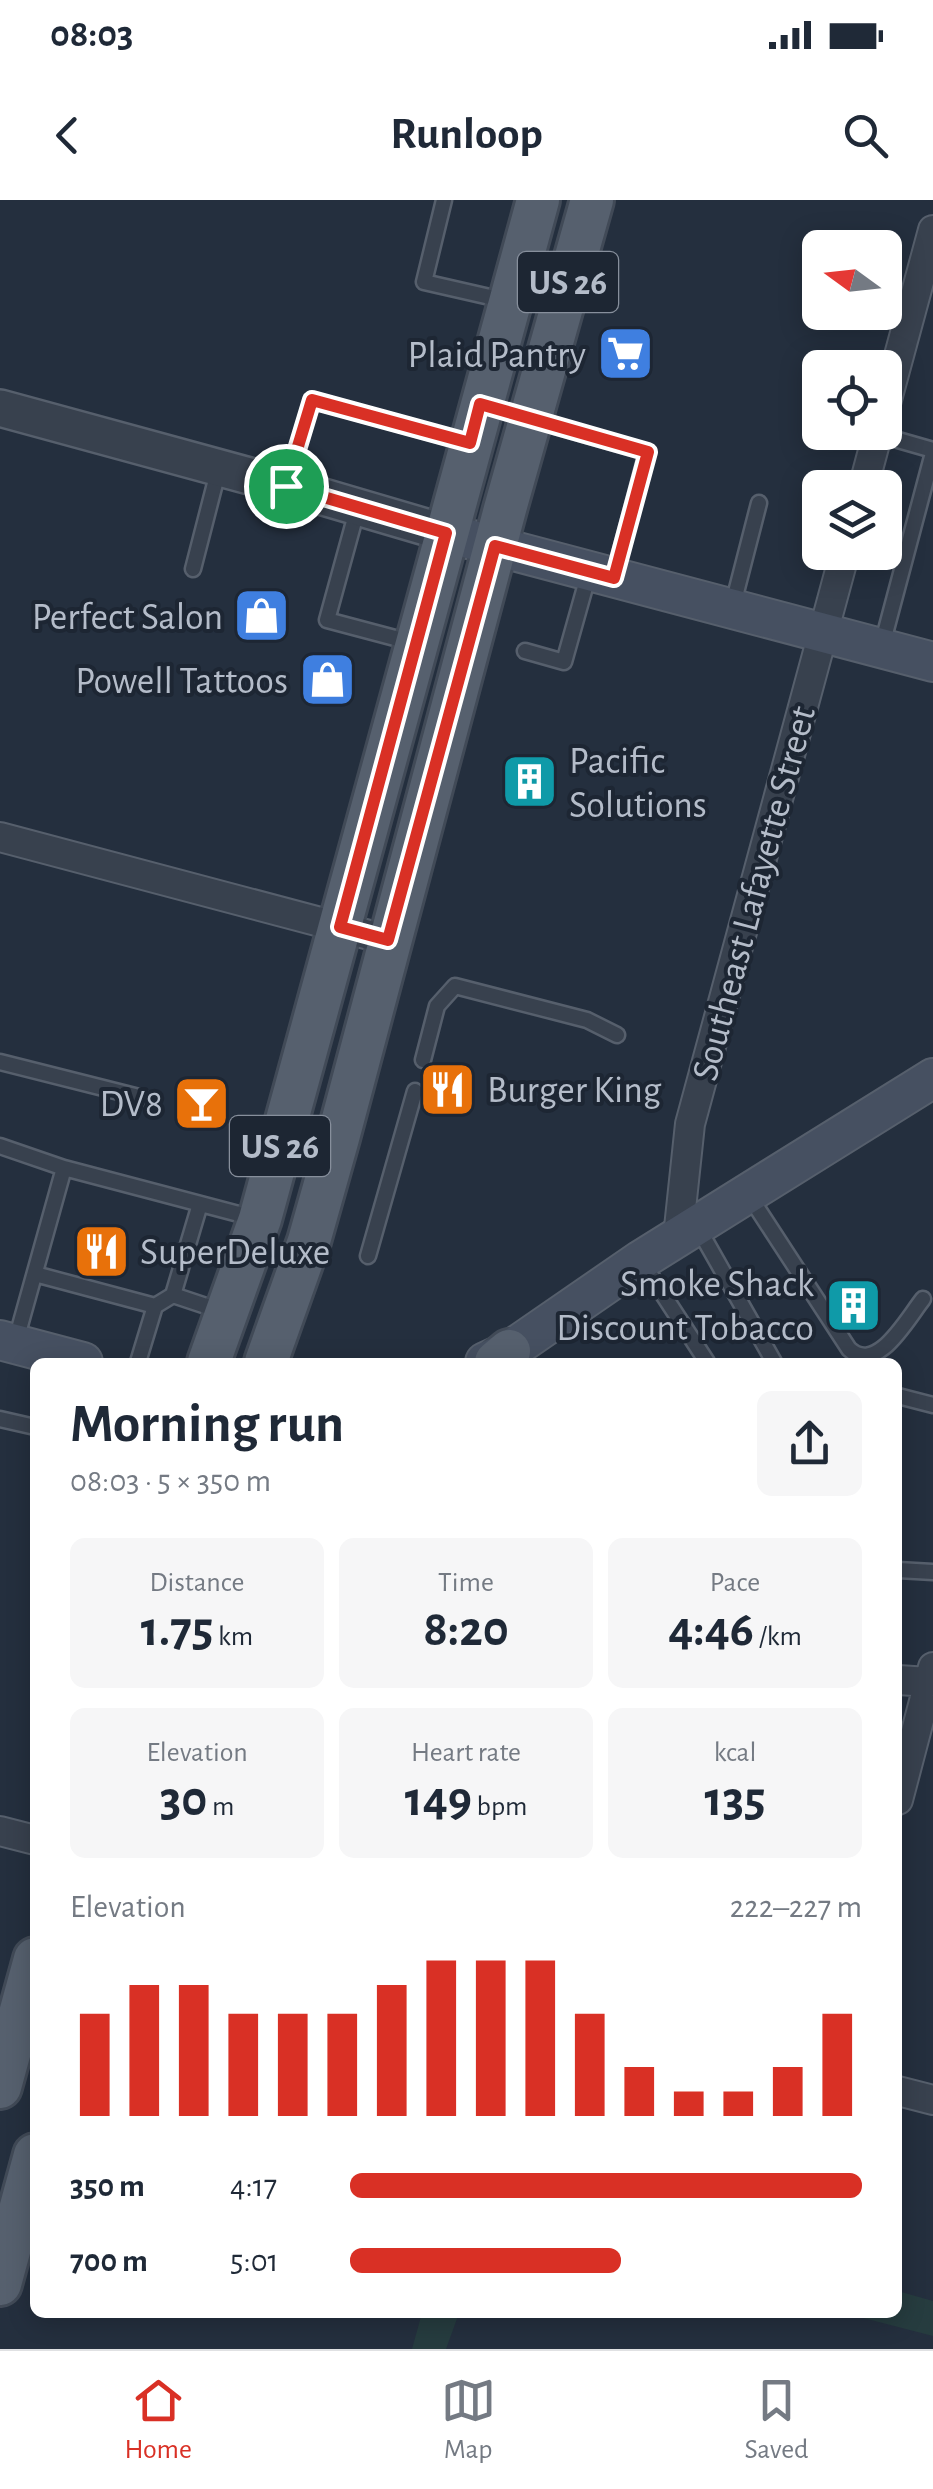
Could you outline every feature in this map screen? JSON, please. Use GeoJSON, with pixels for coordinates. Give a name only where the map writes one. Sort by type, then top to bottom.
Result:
{"type":"FeatureCollection","features":[{"type":"Feature","properties":{"kind":"main road","name":"US 26"},"geometry":{"type":"LineString","coordinates":[[211,1358],[260,1219],[538,200]]}},
{"type":"Feature","properties":{"kind":"main road","name":"US 26"},"geometry":{"type":"LineString","coordinates":[[267,1358],[314,1224],[592,200]]}},
{"type":"Feature","properties":{"kind":"main road"},"geometry":{"type":"LineString","coordinates":[[446,533],[933,662]]}},
{"type":"Feature","properties":{"kind":"main road"},"geometry":{"type":"LineString","coordinates":[[504,1358],[641,1260],[933,1078]]}},
{"type":"Feature","properties":{"kind":"main road"},"geometry":{"type":"LineString","coordinates":[[8,1342],[67,1358]]}},
{"type":"Feature","properties":{"kind":"main road"},"geometry":{"type":"LineString","coordinates":[[0,2088],[30,1977]]}},
{"type":"Feature","properties":{"kind":"main road"},"geometry":{"type":"LineString","coordinates":[[0,2284],[30,2173]]}},
{"type":"Feature","properties":{"kind":"street"},"geometry":{"type":"LineString","coordinates":[[900,350],[933,230]]}},
{"type":"Feature","properties":{"kind":"street"},"geometry":{"type":"LineString","coordinates":[[0,408],[446,533]]}},
{"type":"Feature","properties":{"kind":"street","name":"Southeast Lafayette Street"},"geometry":{"type":"LineString","coordinates":[[687,1231],[690,1124],[841,570]]}},
{"type":"Feature","properties":{"kind":"street"},"geometry":{"type":"LineString","coordinates":[[0,837],[388,940]]}},
{"type":"Feature","properties":{"kind":"street"},"geometry":{"type":"LineString","coordinates":[[902,1679],[931,1674],[902,1785]]}},
{"type":"Feature","properties":{"kind":"street"},"geometry":{"type":"LineString","coordinates":[[0,1831],[30,1839]]}},
{"type":"Feature","properties":{"kind":"street"},"geometry":{"type":"LineString","coordinates":[[902,2092],[933,2100]]}},
{"type":"Feature","properties":{"kind":"lane"},"geometry":{"type":"LineString","coordinates":[[444,200],[424,282],[509,302]]}},
{"type":"Feature","properties":{"kind":"lane"},"geometry":{"type":"LineString","coordinates":[[286,486],[312,400],[475,424],[530,419],[648,452],[564,662],[525,651]]}},
{"type":"Feature","properties":{"kind":"lane"},"geometry":{"type":"LineString","coordinates":[[881,648],[933,451],[902,441]]}},
{"type":"Feature","properties":{"kind":"lane"},"geometry":{"type":"LineString","coordinates":[[193,569],[219,467]]}},
{"type":"Feature","properties":{"kind":"lane"},"geometry":{"type":"LineString","coordinates":[[731,609],[759,502]]}},
{"type":"Feature","properties":{"kind":"lane"},"geometry":{"type":"LineString","coordinates":[[358,507],[327,620],[416,644]]}},
{"type":"Feature","properties":{"kind":"lane"},"geometry":{"type":"LineString","coordinates":[[423,1060],[437,1006],[455,986],[586,1020],[617,1035]]}},
{"type":"Feature","properties":{"kind":"lane"},"geometry":{"type":"LineString","coordinates":[[0,1062],[143,1098]]}},
{"type":"Feature","properties":{"kind":"lane"},"geometry":{"type":"LineString","coordinates":[[368,1256],[414,1091]]}},
{"type":"Feature","properties":{"kind":"lane"},"geometry":{"type":"LineString","coordinates":[[0,1146],[64,1168],[260,1219]]}},
{"type":"Feature","properties":{"kind":"lane"},"geometry":{"type":"LineString","coordinates":[[8,1342],[35,1274],[64,1168]]}},
{"type":"Feature","properties":{"kind":"lane"},"geometry":{"type":"LineString","coordinates":[[748,1193],[848,1350],[857,1357],[872,1356],[892,1340],[922,1299]]}},
{"type":"Feature","properties":{"kind":"lane"},"geometry":{"type":"LineString","coordinates":[[139,1358],[155,1306],[173,1295],[200,1204]]}},
{"type":"Feature","properties":{"kind":"lane"},"geometry":{"type":"LineString","coordinates":[[687,1231],[771,1358]]}},
{"type":"Feature","properties":{"kind":"lane"},"geometry":{"type":"LineString","coordinates":[[641,1260],[704,1358]]}},
{"type":"Feature","properties":{"kind":"lane"},"geometry":{"type":"LineString","coordinates":[[35,1274],[155,1306]]}},
{"type":"Feature","properties":{"kind":"lane"},"geometry":{"type":"LineString","coordinates":[[173,1295],[228,1313]]}},
{"type":"Feature","properties":{"kind":"lane"},"geometry":{"type":"LineString","coordinates":[[902,1397],[933,1405]]}},
{"type":"Feature","properties":{"kind":"lane"},"geometry":{"type":"LineString","coordinates":[[0,1418],[30,1427]]}},
{"type":"Feature","properties":{"kind":"lane"},"geometry":{"type":"LineString","coordinates":[[902,1570],[933,1572]]}},
{"type":"Feature","properties":{"kind":"green space"},"geometry":{"type":"Polygon","coordinates":[[[902,2292],[933,2301],[933,2336],[863,2318],[902,2318],[902,2292]]]}},
{"type":"Feature","properties":{"kind":"green space"},"geometry":{"type":"Polygon","coordinates":[[[421,2318],[457,2318],[446,2349],[412,2349],[421,2318]]]}},
{"type":"Feature","properties":{"kind":"place","name":"Plaid Pantry"},"geometry":{"type":"Point","coordinates":[625,354]}},
{"type":"Feature","properties":{"kind":"place","name":"Perfect Salon"},"geometry":{"type":"Point","coordinates":[262,616]}},
{"type":"Feature","properties":{"kind":"place","name":"Powell Tattoos"},"geometry":{"type":"Point","coordinates":[327,680]}},
{"type":"Feature","properties":{"kind":"place","name":"Pacific Solutions"},"geometry":{"type":"Point","coordinates":[530,782]}},
{"type":"Feature","properties":{"kind":"place","name":"Burger King"},"geometry":{"type":"Point","coordinates":[448,1089]}},
{"type":"Feature","properties":{"kind":"place","name":"DV8"},"geometry":{"type":"Point","coordinates":[202,1103]}},
{"type":"Feature","properties":{"kind":"place","name":"SuperDeluxe"},"geometry":{"type":"Point","coordinates":[101,1251]}},
{"type":"Feature","properties":{"kind":"place","name":"Smoke Shack Discount Tobacco"},"geometry":{"type":"Point","coordinates":[853,1305]}},
{"type":"Feature","properties":{"kind":"route"},"geometry":{"type":"LineString","coordinates":[[312,400],[470,443],[480,404],[648,452],[614,578],[495,546],[388,940],[340,927],[446,533],[286,486],[312,400]]}}]}
